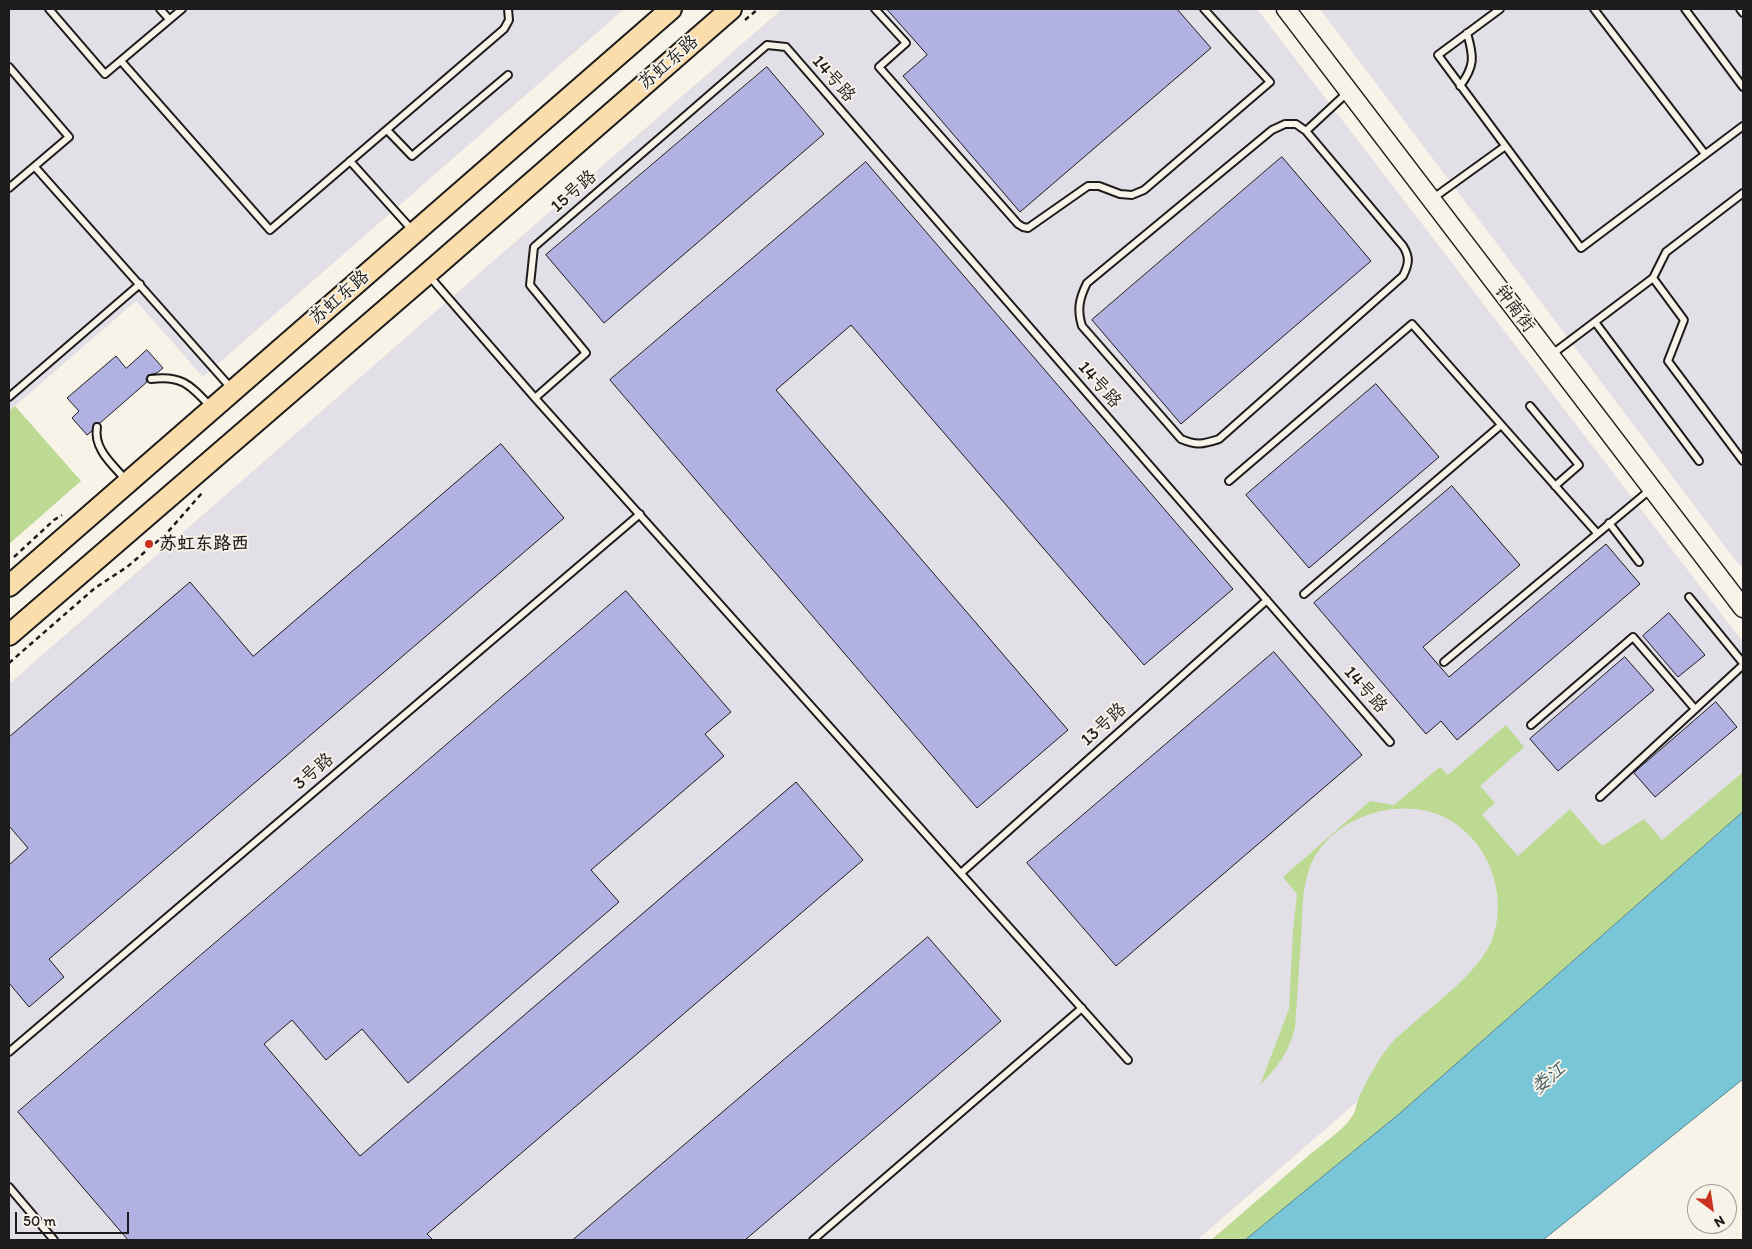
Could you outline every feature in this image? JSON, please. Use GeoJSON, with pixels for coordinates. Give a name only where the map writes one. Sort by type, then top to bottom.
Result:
{"type":"FeatureCollection","features":[{"type":"Feature","properties":{"kind":"main road","name":"苏虹东路"},"geometry":{"type":"LineString","coordinates":[[9,586],[671,9]]}},
{"type":"Feature","properties":{"kind":"main road","name":"苏虹东路"},"geometry":{"type":"LineString","coordinates":[[9,635],[731,9]]}},
{"type":"Feature","properties":{"kind":"street","name":"钟南街"},"geometry":{"type":"LineString","coordinates":[[1286,9],[1743,608]]}},
{"type":"Feature","properties":{"kind":"lane"},"geometry":{"type":"LineString","coordinates":[[49,9],[105,74],[182,9]]}},
{"type":"Feature","properties":{"kind":"lane"},"geometry":{"type":"LineString","coordinates":[[160,9],[170,19]]}},
{"type":"Feature","properties":{"kind":"lane"},"geometry":{"type":"LineString","coordinates":[[121,61],[270,230],[504,29],[509,20],[508,9]]}},
{"type":"Feature","properties":{"kind":"lane"},"geometry":{"type":"LineString","coordinates":[[875,9],[906,42],[878,67],[1018,224],[1028,228],[1088,186],[1099,186],[1120,194],[1132,195],[1144,190],[1270,82],[1204,9]]}},
{"type":"Feature","properties":{"kind":"lane"},"geometry":{"type":"LineString","coordinates":[[1500,9],[1438,55],[1504,147],[1581,248],[1743,126]]}},
{"type":"Feature","properties":{"kind":"lane"},"geometry":{"type":"LineString","coordinates":[[1594,9],[1705,154]]}},
{"type":"Feature","properties":{"kind":"lane"},"geometry":{"type":"LineString","coordinates":[[1685,9],[1743,87]]}},
{"type":"Feature","properties":{"kind":"lane"},"geometry":{"type":"LineString","coordinates":[[1740,9],[1743,13]]}},
{"type":"Feature","properties":{"kind":"lane"},"geometry":{"type":"LineString","coordinates":[[1460,86],[1469,74],[1473,61],[1467,33]]}},
{"type":"Feature","properties":{"kind":"lane","name":"15号路"},"geometry":{"type":"LineString","coordinates":[[535,398],[586,353],[530,285],[534,247],[767,45],[786,47]]}},
{"type":"Feature","properties":{"kind":"lane","name":"14号路"},"geometry":{"type":"LineString","coordinates":[[786,47],[1390,742]]}},
{"type":"Feature","properties":{"kind":"lane"},"geometry":{"type":"LineString","coordinates":[[9,66],[69,137],[9,188]]}},
{"type":"Feature","properties":{"kind":"lane"},"geometry":{"type":"LineString","coordinates":[[387,130],[412,156],[508,75]]}},
{"type":"Feature","properties":{"kind":"lane"},"geometry":{"type":"LineString","coordinates":[[1306,131],[1349,92]]}},
{"type":"Feature","properties":{"kind":"lane"},"geometry":{"type":"LineString","coordinates":[[1285,124],[1296,124],[1306,131],[1403,246],[1408,256],[1408,265],[1403,276],[1220,439],[1206,444],[1192,444],[1180,439],[1082,326],[1078,312],[1080,296],[1088,284],[1272,130],[1285,124]]}},
{"type":"Feature","properties":{"kind":"lane"},"geometry":{"type":"LineString","coordinates":[[1432,200],[1504,147]]}},
{"type":"Feature","properties":{"kind":"lane"},"geometry":{"type":"LineString","coordinates":[[350,161],[415,232]]}},
{"type":"Feature","properties":{"kind":"lane"},"geometry":{"type":"LineString","coordinates":[[35,166],[233,391]]}},
{"type":"Feature","properties":{"kind":"lane"},"geometry":{"type":"LineString","coordinates":[[1550,356],[1653,278],[1666,252],[1743,193]]}},
{"type":"Feature","properties":{"kind":"lane"},"geometry":{"type":"LineString","coordinates":[[427,274],[535,398],[1128,1060]]}},
{"type":"Feature","properties":{"kind":"lane"},"geometry":{"type":"LineString","coordinates":[[1653,278],[1684,320],[1668,360],[1743,461]]}},
{"type":"Feature","properties":{"kind":"lane"},"geometry":{"type":"LineString","coordinates":[[9,397],[140,284]]}},
{"type":"Feature","properties":{"kind":"lane"},"geometry":{"type":"LineString","coordinates":[[1595,322],[1699,461]]}},
{"type":"Feature","properties":{"kind":"lane"},"geometry":{"type":"LineString","coordinates":[[1229,481],[1412,324],[1597,533]]}},
{"type":"Feature","properties":{"kind":"lane"},"geometry":{"type":"LineString","coordinates":[[151,379],[166,377],[179,380],[189,385],[213,409]]}},
{"type":"Feature","properties":{"kind":"lane"},"geometry":{"type":"LineString","coordinates":[[1530,406],[1579,465],[1555,486]]}},
{"type":"Feature","properties":{"kind":"lane"},"geometry":{"type":"LineString","coordinates":[[1304,594],[1501,425]]}},
{"type":"Feature","properties":{"kind":"lane"},"geometry":{"type":"LineString","coordinates":[[97,427],[95,435],[98,445],[103,454],[128,483]]}},
{"type":"Feature","properties":{"kind":"lane"},"geometry":{"type":"LineString","coordinates":[[1444,662],[1652,488]]}},
{"type":"Feature","properties":{"kind":"lane","name":"3号路"},"geometry":{"type":"LineString","coordinates":[[9,1052],[640,514]]}},
{"type":"Feature","properties":{"kind":"lane"},"geometry":{"type":"LineString","coordinates":[[1609,523],[1639,562]]}},
{"type":"Feature","properties":{"kind":"lane"},"geometry":{"type":"LineString","coordinates":[[1600,797],[1743,664],[1689,597]]}},
{"type":"Feature","properties":{"kind":"lane","name":"13号路"},"geometry":{"type":"LineString","coordinates":[[961,873],[1267,600]]}},
{"type":"Feature","properties":{"kind":"lane"},"geometry":{"type":"LineString","coordinates":[[1531,725],[1633,637],[1695,709]]}},
{"type":"Feature","properties":{"kind":"lane"},"geometry":{"type":"LineString","coordinates":[[813,1240],[1082,1008]]}},
{"type":"Feature","properties":{"kind":"lane"},"geometry":{"type":"LineString","coordinates":[[9,1187],[54,1240]]}},
{"type":"Feature","properties":{"kind":"shaded area"},"geometry":{"type":"Polygon","coordinates":[[[9,9],[624,9],[203,377],[136,301],[9,411],[9,9]]]}},
{"type":"Feature","properties":{"kind":"shaded area"},"geometry":{"type":"Polygon","coordinates":[[[782,9],[1257,9],[1743,642],[1743,772],[1571,917],[1197,1240],[9,1240],[9,684],[782,9]]]}},
{"type":"Feature","properties":{"kind":"shaded area"},"geometry":{"type":"Polygon","coordinates":[[[1320,9],[1743,9],[1743,565],[1739,565],[1320,9]]]}},
{"type":"Feature","properties":{"kind":"green space"},"geometry":{"type":"Polygon","coordinates":[[[15,406],[81,481],[9,544],[9,411],[15,406]]]}},
{"type":"Feature","properties":{"kind":"green space"},"geometry":{"type":"Polygon","coordinates":[[[1506,725],[1524,747],[1480,786],[1495,803],[1482,815],[1518,856],[1570,809],[1602,846],[1644,819],[1662,840],[1743,772],[1743,812],[1399,1114],[1245,1240],[1211,1240],[1347,1123],[1353,1116],[1359,1097],[1386,1050],[1393,1041],[1456,986],[1477,964],[1492,940],[1497,923],[1498,905],[1492,871],[1474,840],[1446,818],[1429,812],[1391,809],[1355,820],[1339,830],[1325,843],[1310,867],[1303,898],[1295,1028],[1282,1059],[1260,1085],[1289,1009],[1297,894],[1283,877],[1370,801],[1394,805],[1440,767],[1448,775],[1506,725]]]}},
{"type":"Feature","properties":{"kind":"water","name":"娄江"},"geometry":{"type":"Polygon","coordinates":[[[1743,812],[1743,1079],[1543,1240],[1245,1240],[1399,1114],[1743,812]]]}},
{"type":"Feature","properties":{"kind":"building"},"geometry":{"type":"Polygon","coordinates":[[[887,9],[1177,9],[1211,48],[1020,212],[903,76],[927,55],[887,9]]]}},
{"type":"Feature","properties":{"kind":"building"},"geometry":{"type":"Polygon","coordinates":[[[767,67],[824,134],[604,323],[546,255],[767,67]]]}},
{"type":"Feature","properties":{"kind":"building"},"geometry":{"type":"Polygon","coordinates":[[[1282,157],[1371,261],[1181,424],[1092,320],[1282,157]]]}},
{"type":"Feature","properties":{"kind":"building"},"geometry":{"type":"Polygon","coordinates":[[[866,162],[1233,589],[1144,665],[851,325],[776,390],[1068,730],[977,808],[610,380],[866,162]]]}},
{"type":"Feature","properties":{"kind":"building"},"geometry":{"type":"Polygon","coordinates":[[[147,350],[163,368],[157,373],[148,375],[147,382],[100,423],[94,423],[92,431],[87,435],[72,418],[79,411],[67,398],[116,356],[126,368],[147,350]]]}},
{"type":"Feature","properties":{"kind":"building"},"geometry":{"type":"Polygon","coordinates":[[[1376,384],[1439,457],[1309,568],[1246,495],[1376,384]]]}},
{"type":"Feature","properties":{"kind":"building"},"geometry":{"type":"Polygon","coordinates":[[[501,444],[564,518],[49,959],[64,977],[29,1007],[9,983],[9,865],[28,848],[9,826],[9,737],[190,582],[253,656],[501,444]]]}},
{"type":"Feature","properties":{"kind":"building"},"geometry":{"type":"Polygon","coordinates":[[[1452,486],[1520,565],[1423,647],[1449,677],[1606,544],[1640,584],[1457,740],[1441,721],[1426,734],[1314,603],[1452,486]]]}},
{"type":"Feature","properties":{"kind":"building"},"geometry":{"type":"Polygon","coordinates":[[[626,591],[731,712],[705,734],[724,756],[591,870],[619,902],[408,1083],[362,1029],[326,1060],[292,1020],[264,1044],[360,1156],[796,782],[863,860],[427,1234],[433,1240],[128,1240],[18,1112],[626,591]]]}},
{"type":"Feature","properties":{"kind":"building"},"geometry":{"type":"Polygon","coordinates":[[[1669,613],[1705,655],[1678,677],[1643,636],[1669,613]]]}},
{"type":"Feature","properties":{"kind":"building"},"geometry":{"type":"Polygon","coordinates":[[[1274,652],[1362,755],[1116,966],[1027,863],[1274,652]]]}},
{"type":"Feature","properties":{"kind":"building"},"geometry":{"type":"Polygon","coordinates":[[[1625,657],[1654,690],[1558,771],[1530,739],[1625,657]]]}},
{"type":"Feature","properties":{"kind":"building"},"geometry":{"type":"Polygon","coordinates":[[[1716,702],[1737,727],[1655,797],[1634,773],[1716,702]]]}},
{"type":"Feature","properties":{"kind":"building"},"geometry":{"type":"Polygon","coordinates":[[[928,937],[1001,1021],[745,1240],[573,1240],[928,937]]]}},
{"type":"Feature","properties":{"kind":"place","name":"苏虹东路西"},"geometry":{"type":"Point","coordinates":[149,544]}}]}
